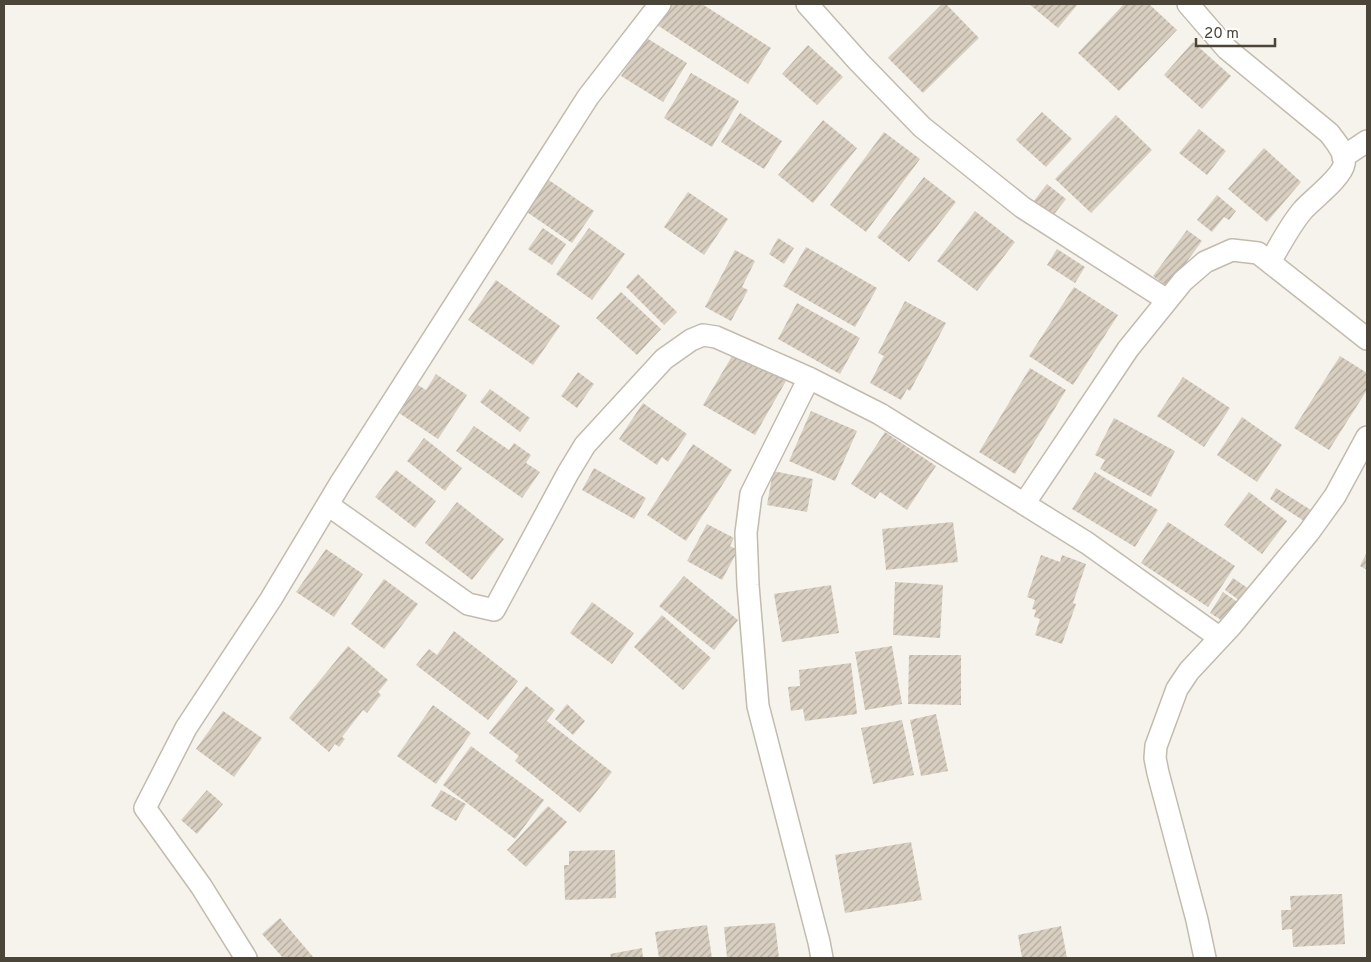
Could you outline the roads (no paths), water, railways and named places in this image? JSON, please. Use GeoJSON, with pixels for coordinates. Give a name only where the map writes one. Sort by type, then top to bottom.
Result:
{"type":"FeatureCollection","features":[{"type":"Feature","properties":{"kind":"street"},"geometry":{"type":"LineString","coordinates":[[246,958],[200,886],[145,808],[186,728],[271,599],[328,505],[588,97],[660,4]]}},
{"type":"Feature","properties":{"kind":"street"},"geometry":{"type":"LineString","coordinates":[[807,4],[858,61],[922,127],[1022,207],[1167,300]]}},
{"type":"Feature","properties":{"kind":"street"},"geometry":{"type":"LineString","coordinates":[[1188,4],[1227,49],[1329,133],[1341,149],[1344,163],[1340,174],[1303,210],[1270,262]]}},
{"type":"Feature","properties":{"kind":"street"},"geometry":{"type":"LineString","coordinates":[[1343,157],[1367,141]]}},
{"type":"Feature","properties":{"kind":"street"},"geometry":{"type":"LineString","coordinates":[[1024,504],[1128,349],[1182,281],[1205,262],[1232,250],[1258,253],[1367,339]]}},
{"type":"Feature","properties":{"kind":"street"},"geometry":{"type":"LineString","coordinates":[[328,505],[468,604],[494,610],[568,473],[585,446],[664,359],[692,340],[703,335],[716,337],[809,378],[880,414],[1087,543],[1220,638]]}},
{"type":"Feature","properties":{"kind":"street"},"geometry":{"type":"LineString","coordinates":[[809,378],[751,494],[746,533],[748,585],[758,706],[822,958]]}},
{"type":"Feature","properties":{"kind":"street"},"geometry":{"type":"LineString","coordinates":[[1205,958],[1197,920],[1158,773],[1155,758],[1156,746],[1177,689],[1189,671],[1231,626],[1309,532],[1335,496],[1367,437]]}}]}
